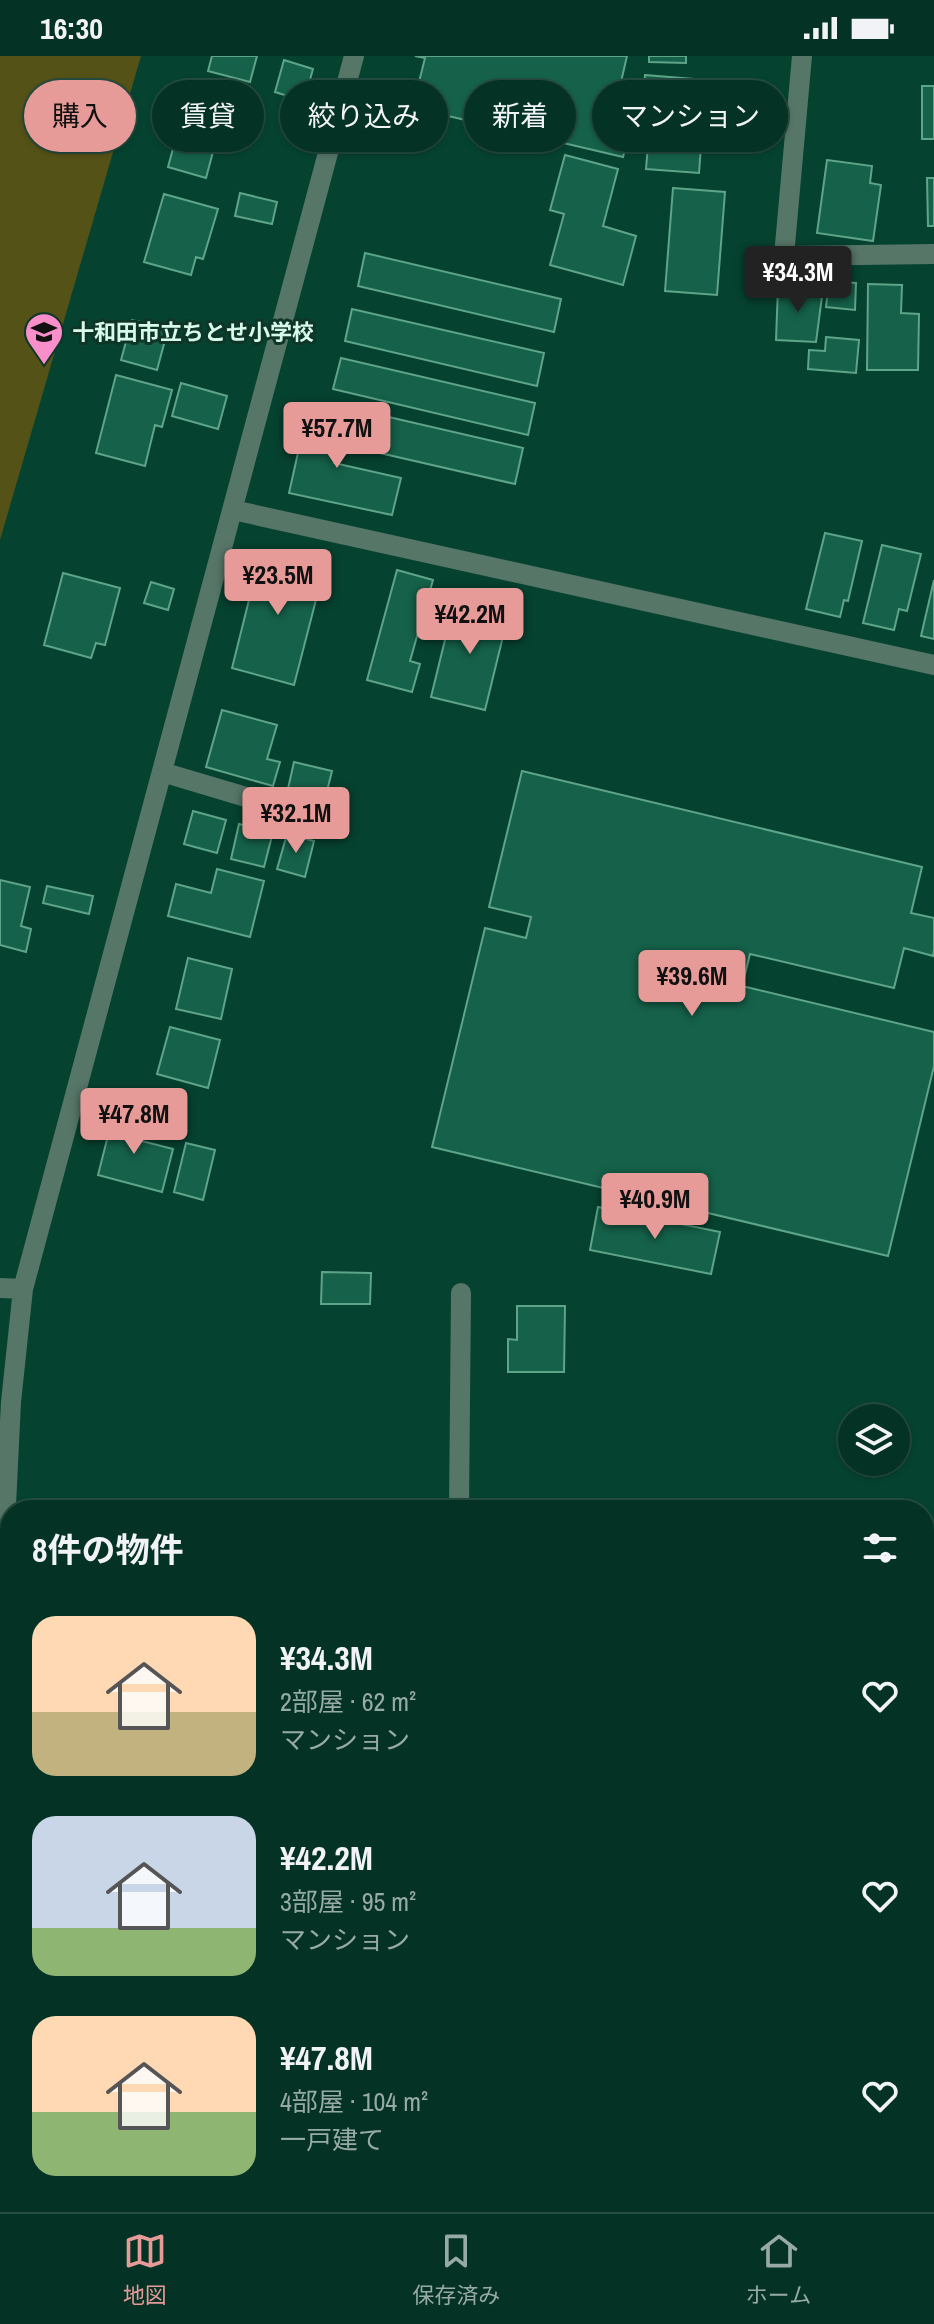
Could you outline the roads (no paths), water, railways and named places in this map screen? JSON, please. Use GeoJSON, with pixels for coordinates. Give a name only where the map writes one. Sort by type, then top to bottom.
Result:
{"type":"FeatureCollection","features":[{"type":"Feature","properties":{"kind":"street"},"geometry":{"type":"LineString","coordinates":[[6,1500],[11,1402],[23,1289],[354,56]]}},
{"type":"Feature","properties":{"kind":"street"},"geometry":{"type":"LineString","coordinates":[[802,56],[784,256],[934,254]]}},
{"type":"Feature","properties":{"kind":"street"},"geometry":{"type":"LineString","coordinates":[[233,510],[934,665]]}},
{"type":"Feature","properties":{"kind":"street"},"geometry":{"type":"LineString","coordinates":[[162,772],[310,816]]}},
{"type":"Feature","properties":{"kind":"street"},"geometry":{"type":"LineString","coordinates":[[0,1288],[23,1289]]}},
{"type":"Feature","properties":{"kind":"street"},"geometry":{"type":"LineString","coordinates":[[459,1500],[461,1293]]}},
{"type":"Feature","properties":{"kind":"place","name":"十和田市立ちとせ小学校"},"geometry":{"type":"Point","coordinates":[44,366]}}]}
